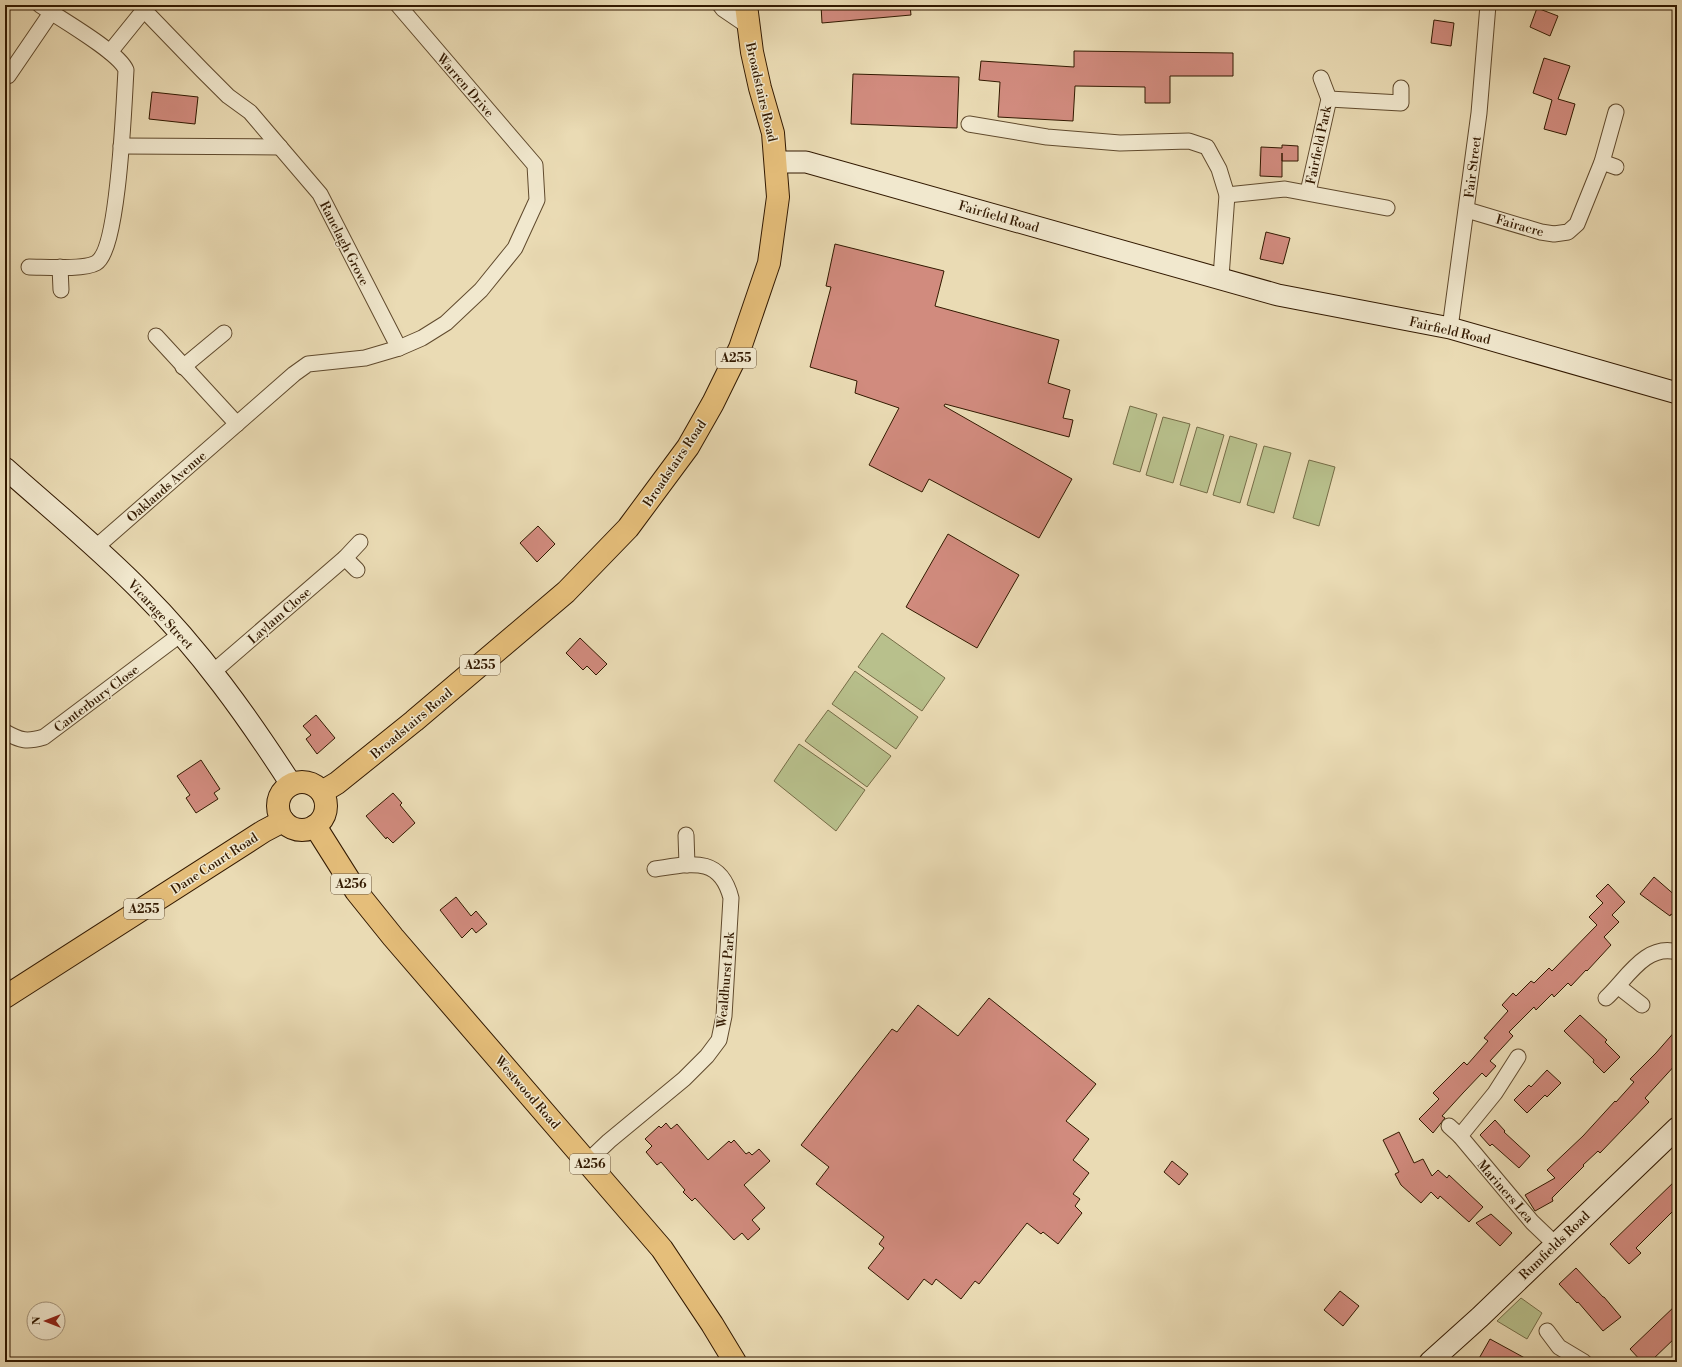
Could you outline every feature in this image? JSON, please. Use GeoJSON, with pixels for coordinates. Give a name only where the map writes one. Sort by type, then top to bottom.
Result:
{"type":"FeatureCollection","features":[{"type":"Feature","properties":{"kind":"main road","name":"Broadstairs Road"},"geometry":{"type":"LineString","coordinates":[[322,792],[337,783],[414,721],[566,592],[628,528],[688,447],[713,403],[740,348],[769,263],[778,197],[774,133],[760,88],[747,16]]}},
{"type":"Feature","properties":{"kind":"main road"},"geometry":{"type":"LineString","coordinates":[[304,782],[317,787],[322,792],[326,799],[325,814],[316,826],[309,829],[295,829],[283,821],[278,808],[278,801],[281,794],[291,784],[304,782]]}},
{"type":"Feature","properties":{"kind":"main road","name":"Dane Court Road"},"geometry":{"type":"LineString","coordinates":[[5,997],[264,831],[283,821]]}},
{"type":"Feature","properties":{"kind":"main road","name":"Westwood Road"},"geometry":{"type":"LineString","coordinates":[[316,826],[356,891],[393,937],[588,1161],[662,1249],[712,1324],[735,1362]]}},
{"type":"Feature","properties":{"kind":"street","name":"Warren Drive"},"geometry":{"type":"LineString","coordinates":[[398,5],[535,165]]}},
{"type":"Feature","properties":{"kind":"street"},"geometry":{"type":"LineString","coordinates":[[720,5],[723,9],[747,16]]}},
{"type":"Feature","properties":{"kind":"street","name":"Fair Street"},"geometry":{"type":"LineString","coordinates":[[1450,328],[1479,113],[1488,5]]}},
{"type":"Feature","properties":{"kind":"street","name":"Ranelagh Grove"},"geometry":{"type":"LineString","coordinates":[[110,52],[146,7],[202,70],[228,96],[250,112],[320,194],[399,348]]}},
{"type":"Feature","properties":{"kind":"street"},"geometry":{"type":"LineString","coordinates":[[8,76],[46,9],[110,52],[124,65],[126,70],[115,206],[107,245],[102,258],[96,264],[84,266],[29,267]]}},
{"type":"Feature","properties":{"kind":"street","name":"Fairfield Park"},"geometry":{"type":"LineString","coordinates":[[1308,192],[1329,99],[1321,78]]}},
{"type":"Feature","properties":{"kind":"street","name":"Fairfield Park"},"geometry":{"type":"LineString","coordinates":[[1329,99],[1401,103],[1402,88]]}},
{"type":"Feature","properties":{"kind":"street","name":"Fairacre"},"geometry":{"type":"LineString","coordinates":[[1467,210],[1541,232],[1554,234],[1568,232],[1577,224],[1602,162],[1616,112]]}},
{"type":"Feature","properties":{"kind":"street"},"geometry":{"type":"LineString","coordinates":[[969,124],[1048,137],[1120,143],[1189,141],[1207,147],[1220,169],[1227,195],[1221,278]]}},
{"type":"Feature","properties":{"kind":"street"},"geometry":{"type":"LineString","coordinates":[[121,146],[280,147]]}},
{"type":"Feature","properties":{"kind":"street","name":"Fairfield Road"},"geometry":{"type":"LineString","coordinates":[[777,162],[806,162],[1278,295],[1450,328],[1677,393]]}},
{"type":"Feature","properties":{"kind":"street"},"geometry":{"type":"LineString","coordinates":[[1602,162],[1616,167]]}},
{"type":"Feature","properties":{"kind":"street","name":"Oaklands Avenue"},"geometry":{"type":"LineString","coordinates":[[95,548],[294,374],[308,364],[365,358],[399,348],[422,338],[446,323],[481,290],[515,248],[537,200],[535,165]]}},
{"type":"Feature","properties":{"kind":"street","name":"Fairfield Park"},"geometry":{"type":"LineString","coordinates":[[1227,195],[1285,188],[1387,208]]}},
{"type":"Feature","properties":{"kind":"street"},"geometry":{"type":"LineString","coordinates":[[60,267],[61,290]]}},
{"type":"Feature","properties":{"kind":"street"},"geometry":{"type":"LineString","coordinates":[[183,367],[224,333]]}},
{"type":"Feature","properties":{"kind":"street"},"geometry":{"type":"LineString","coordinates":[[156,336],[237,424]]}},
{"type":"Feature","properties":{"kind":"street","name":"Vicarage Street"},"geometry":{"type":"LineString","coordinates":[[5,468],[142,592],[181,634],[213,672],[259,734],[291,784]]}},
{"type":"Feature","properties":{"kind":"street","name":"Laylam Close"},"geometry":{"type":"LineString","coordinates":[[213,672],[345,558],[360,542]]}},
{"type":"Feature","properties":{"kind":"street"},"geometry":{"type":"LineString","coordinates":[[345,558],[357,570]]}},
{"type":"Feature","properties":{"kind":"street","name":"Canterbury Close"},"geometry":{"type":"LineString","coordinates":[[5,732],[18,740],[32,741],[44,737],[181,634]]}},
{"type":"Feature","properties":{"kind":"street"},"geometry":{"type":"LineString","coordinates":[[686,835],[687,865]]}},
{"type":"Feature","properties":{"kind":"street","name":"Wealdhurst Park"},"geometry":{"type":"LineString","coordinates":[[588,1161],[609,1141],[684,1079],[719,1040],[724,1016],[731,898],[728,886],[720,874],[707,867],[687,865],[655,869]]}},
{"type":"Feature","properties":{"kind":"street"},"geometry":{"type":"LineString","coordinates":[[1606,998],[1618,987],[1636,965],[1650,954],[1668,950],[1677,952]]}},
{"type":"Feature","properties":{"kind":"street"},"geometry":{"type":"LineString","coordinates":[[1618,987],[1642,1005]]}},
{"type":"Feature","properties":{"kind":"street","name":"Mariners Lea"},"geometry":{"type":"LineString","coordinates":[[1518,1057],[1495,1093],[1454,1131],[1532,1222],[1555,1244]]}},
{"type":"Feature","properties":{"kind":"street","name":"Rumfields Road"},"geometry":{"type":"LineString","coordinates":[[1430,1362],[1480,1317],[1677,1128]]}},
{"type":"Feature","properties":{"kind":"street"},"geometry":{"type":"LineString","coordinates":[[1547,1331],[1559,1347],[1584,1362]]}},
{"type":"Feature","properties":{"kind":"green space"},"geometry":{"type":"Polygon","coordinates":[[[1130,406],[1157,414],[1140,472],[1113,464],[1130,406]]]}},
{"type":"Feature","properties":{"kind":"green space"},"geometry":{"type":"Polygon","coordinates":[[[1163,417],[1190,424],[1173,483],[1146,475],[1163,417]]]}},
{"type":"Feature","properties":{"kind":"green space"},"geometry":{"type":"Polygon","coordinates":[[[1197,427],[1224,435],[1207,493],[1180,485],[1197,427]]]}},
{"type":"Feature","properties":{"kind":"green space"},"geometry":{"type":"Polygon","coordinates":[[[1230,436],[1257,444],[1240,503],[1213,495],[1230,436]]]}},
{"type":"Feature","properties":{"kind":"green space"},"geometry":{"type":"Polygon","coordinates":[[[1264,446],[1291,453],[1274,513],[1247,505],[1264,446]]]}},
{"type":"Feature","properties":{"kind":"green space"},"geometry":{"type":"Polygon","coordinates":[[[1309,460],[1335,467],[1319,526],[1293,518],[1309,460]]]}},
{"type":"Feature","properties":{"kind":"green space"},"geometry":{"type":"Polygon","coordinates":[[[882,633],[945,678],[922,711],[858,667],[882,633]]]}},
{"type":"Feature","properties":{"kind":"green space"},"geometry":{"type":"Polygon","coordinates":[[[855,671],[918,717],[896,749],[832,704],[855,671]]]}},
{"type":"Feature","properties":{"kind":"green space"},"geometry":{"type":"Polygon","coordinates":[[[828,710],[891,756],[867,787],[805,741],[828,710]]]}},
{"type":"Feature","properties":{"kind":"green space"},"geometry":{"type":"Polygon","coordinates":[[[799,744],[865,790],[836,831],[774,781],[799,744]]]}},
{"type":"Feature","properties":{"kind":"green space"},"geometry":{"type":"Polygon","coordinates":[[[1521,1298],[1542,1313],[1527,1339],[1497,1321],[1521,1298]]]}},
{"type":"Feature","properties":{"kind":"building"},"geometry":{"type":"Polygon","coordinates":[[[821,5],[910,5],[911,15],[822,23],[821,5]]]}},
{"type":"Feature","properties":{"kind":"building"},"geometry":{"type":"Polygon","coordinates":[[[1537,8],[1558,16],[1550,36],[1530,27],[1537,8]]]}},
{"type":"Feature","properties":{"kind":"building"},"geometry":{"type":"Polygon","coordinates":[[[1434,20],[1454,23],[1451,46],[1431,43],[1434,20]]]}},
{"type":"Feature","properties":{"kind":"building"},"geometry":{"type":"Polygon","coordinates":[[[1074,51],[1233,53],[1233,76],[1170,76],[1170,103],[1145,103],[1145,87],[1075,86],[1073,121],[998,117],[1000,82],[979,80],[981,61],[1074,67],[1074,51]]]}},
{"type":"Feature","properties":{"kind":"building"},"geometry":{"type":"Polygon","coordinates":[[[1544,58],[1570,66],[1558,99],[1575,104],[1566,135],[1544,129],[1552,100],[1533,93],[1544,58]]]}},
{"type":"Feature","properties":{"kind":"building"},"geometry":{"type":"Polygon","coordinates":[[[853,74],[959,77],[957,128],[851,124],[853,74]]]}},
{"type":"Feature","properties":{"kind":"building"},"geometry":{"type":"Polygon","coordinates":[[[152,92],[198,97],[195,124],[149,119],[152,92]]]}},
{"type":"Feature","properties":{"kind":"building"},"geometry":{"type":"Polygon","coordinates":[[[1282,145],[1298,146],[1298,161],[1282,161],[1282,177],[1260,176],[1261,147],[1282,148],[1282,145]]]}},
{"type":"Feature","properties":{"kind":"building"},"geometry":{"type":"Polygon","coordinates":[[[1266,232],[1290,238],[1283,264],[1260,259],[1266,232]]]}},
{"type":"Feature","properties":{"kind":"building"},"geometry":{"type":"Polygon","coordinates":[[[835,244],[944,271],[935,306],[1059,340],[1048,383],[1070,390],[1063,418],[1073,420],[1069,437],[945,404],[944,406],[1072,479],[1039,538],[929,479],[922,492],[869,465],[899,408],[855,393],[857,381],[810,367],[831,287],[826,286],[835,244]]]}},
{"type":"Feature","properties":{"kind":"building"},"geometry":{"type":"Polygon","coordinates":[[[538,526],[555,544],[537,562],[520,543],[538,526]]]}},
{"type":"Feature","properties":{"kind":"building"},"geometry":{"type":"Polygon","coordinates":[[[948,534],[1019,575],[977,648],[906,607],[948,534]]]}},
{"type":"Feature","properties":{"kind":"building"},"geometry":{"type":"Polygon","coordinates":[[[580,638],[607,664],[596,675],[587,666],[583,670],[566,653],[580,638]]]}},
{"type":"Feature","properties":{"kind":"building"},"geometry":{"type":"Polygon","coordinates":[[[316,715],[335,738],[317,754],[306,739],[311,735],[303,726],[316,715]]]}},
{"type":"Feature","properties":{"kind":"building"},"geometry":{"type":"Polygon","coordinates":[[[201,760],[220,789],[214,793],[218,799],[196,813],[186,798],[190,795],[177,776],[201,760]]]}},
{"type":"Feature","properties":{"kind":"building"},"geometry":{"type":"Polygon","coordinates":[[[393,793],[402,803],[400,805],[415,823],[393,843],[387,837],[386,839],[366,816],[393,793]]]}},
{"type":"Feature","properties":{"kind":"building"},"geometry":{"type":"Polygon","coordinates":[[[1654,877],[1677,897],[1677,918],[1671,914],[1670,916],[1640,894],[1654,877]]]}},
{"type":"Feature","properties":{"kind":"building"},"geometry":{"type":"Polygon","coordinates":[[[1608,884],[1625,902],[1612,915],[1619,922],[1604,937],[1611,945],[1571,986],[1568,983],[1554,997],[1552,994],[1536,1010],[1534,1007],[1509,1032],[1513,1036],[1490,1061],[1496,1066],[1486,1077],[1482,1073],[1463,1093],[1442,1116],[1445,1118],[1433,1133],[1419,1119],[1439,1099],[1433,1093],[1464,1062],[1467,1065],[1488,1041],[1484,1038],[1508,1011],[1502,1005],[1513,993],[1516,996],[1531,981],[1534,983],[1549,968],[1552,971],[1597,925],[1589,917],[1603,903],[1596,896],[1608,884]]]}},
{"type":"Feature","properties":{"kind":"building"},"geometry":{"type":"Polygon","coordinates":[[[456,897],[471,916],[476,911],[487,924],[476,933],[472,928],[462,938],[440,910],[456,897]]]}},
{"type":"Feature","properties":{"kind":"building"},"geometry":{"type":"Polygon","coordinates":[[[989,998],[1096,1084],[1066,1121],[1089,1139],[1073,1160],[1089,1173],[1073,1194],[1080,1199],[1075,1206],[1082,1213],[1058,1244],[1043,1232],[1041,1234],[1027,1223],[979,1284],[975,1281],[961,1299],[936,1279],[932,1285],[924,1279],[908,1300],[868,1268],[884,1248],[879,1244],[884,1237],[816,1184],[829,1167],[801,1145],[892,1029],[897,1032],[918,1005],[958,1036],[989,998]]]}},
{"type":"Feature","properties":{"kind":"building"},"geometry":{"type":"Polygon","coordinates":[[[1580,1015],[1607,1040],[1605,1042],[1620,1057],[1604,1073],[1593,1062],[1594,1060],[1564,1031],[1580,1015]]]}},
{"type":"Feature","properties":{"kind":"building"},"geometry":{"type":"Polygon","coordinates":[[[1677,1029],[1677,1063],[1645,1098],[1649,1102],[1600,1153],[1598,1151],[1583,1165],[1584,1166],[1552,1198],[1553,1201],[1535,1211],[1525,1195],[1555,1178],[1547,1170],[1583,1136],[1615,1101],[1616,1102],[1634,1082],[1630,1079],[1677,1029]]]}},
{"type":"Feature","properties":{"kind":"building"},"geometry":{"type":"Polygon","coordinates":[[[1547,1070],[1561,1083],[1547,1097],[1545,1095],[1527,1113],[1514,1100],[1529,1085],[1531,1087],[1547,1070]]]}},
{"type":"Feature","properties":{"kind":"building"},"geometry":{"type":"Polygon","coordinates":[[[1495,1120],[1505,1131],[1504,1132],[1530,1156],[1519,1168],[1492,1144],[1490,1146],[1480,1135],[1495,1120]]]}},
{"type":"Feature","properties":{"kind":"building"},"geometry":{"type":"Polygon","coordinates":[[[666,1123],[671,1129],[677,1124],[708,1160],[729,1141],[731,1143],[734,1140],[746,1154],[749,1152],[752,1155],[759,1149],[770,1161],[744,1185],[765,1208],[752,1220],[760,1229],[748,1240],[742,1233],[734,1240],[695,1198],[692,1201],[683,1192],[685,1190],[661,1162],[657,1165],[646,1152],[652,1146],[645,1139],[659,1126],[661,1128],[666,1123]]]}},
{"type":"Feature","properties":{"kind":"building"},"geometry":{"type":"Polygon","coordinates":[[[1399,1132],[1414,1163],[1423,1159],[1432,1176],[1438,1170],[1447,1178],[1449,1175],[1483,1207],[1469,1222],[1440,1196],[1438,1199],[1431,1192],[1421,1203],[1401,1185],[1395,1174],[1399,1172],[1383,1140],[1399,1132]]]}},
{"type":"Feature","properties":{"kind":"building"},"geometry":{"type":"Polygon","coordinates":[[[1172,1161],[1188,1174],[1179,1185],[1164,1172],[1172,1161]]]}},
{"type":"Feature","properties":{"kind":"building"},"geometry":{"type":"Polygon","coordinates":[[[1677,1179],[1677,1207],[1636,1248],[1641,1253],[1629,1264],[1610,1244],[1677,1179]]]}},
{"type":"Feature","properties":{"kind":"building"},"geometry":{"type":"Polygon","coordinates":[[[1491,1214],[1512,1233],[1500,1246],[1476,1223],[1491,1214]]]}},
{"type":"Feature","properties":{"kind":"building"},"geometry":{"type":"Polygon","coordinates":[[[1576,1268],[1621,1317],[1603,1331],[1578,1302],[1577,1303],[1559,1284],[1576,1268]]]}},
{"type":"Feature","properties":{"kind":"building"},"geometry":{"type":"Polygon","coordinates":[[[1340,1291],[1359,1306],[1343,1326],[1324,1310],[1340,1291]]]}},
{"type":"Feature","properties":{"kind":"building"},"geometry":{"type":"Polygon","coordinates":[[[1677,1304],[1677,1336],[1650,1362],[1642,1362],[1630,1349],[1677,1304]]]}},
{"type":"Feature","properties":{"kind":"building"},"geometry":{"type":"Polygon","coordinates":[[[1490,1339],[1512,1351],[1532,1362],[1477,1362],[1490,1339]]]}}]}
